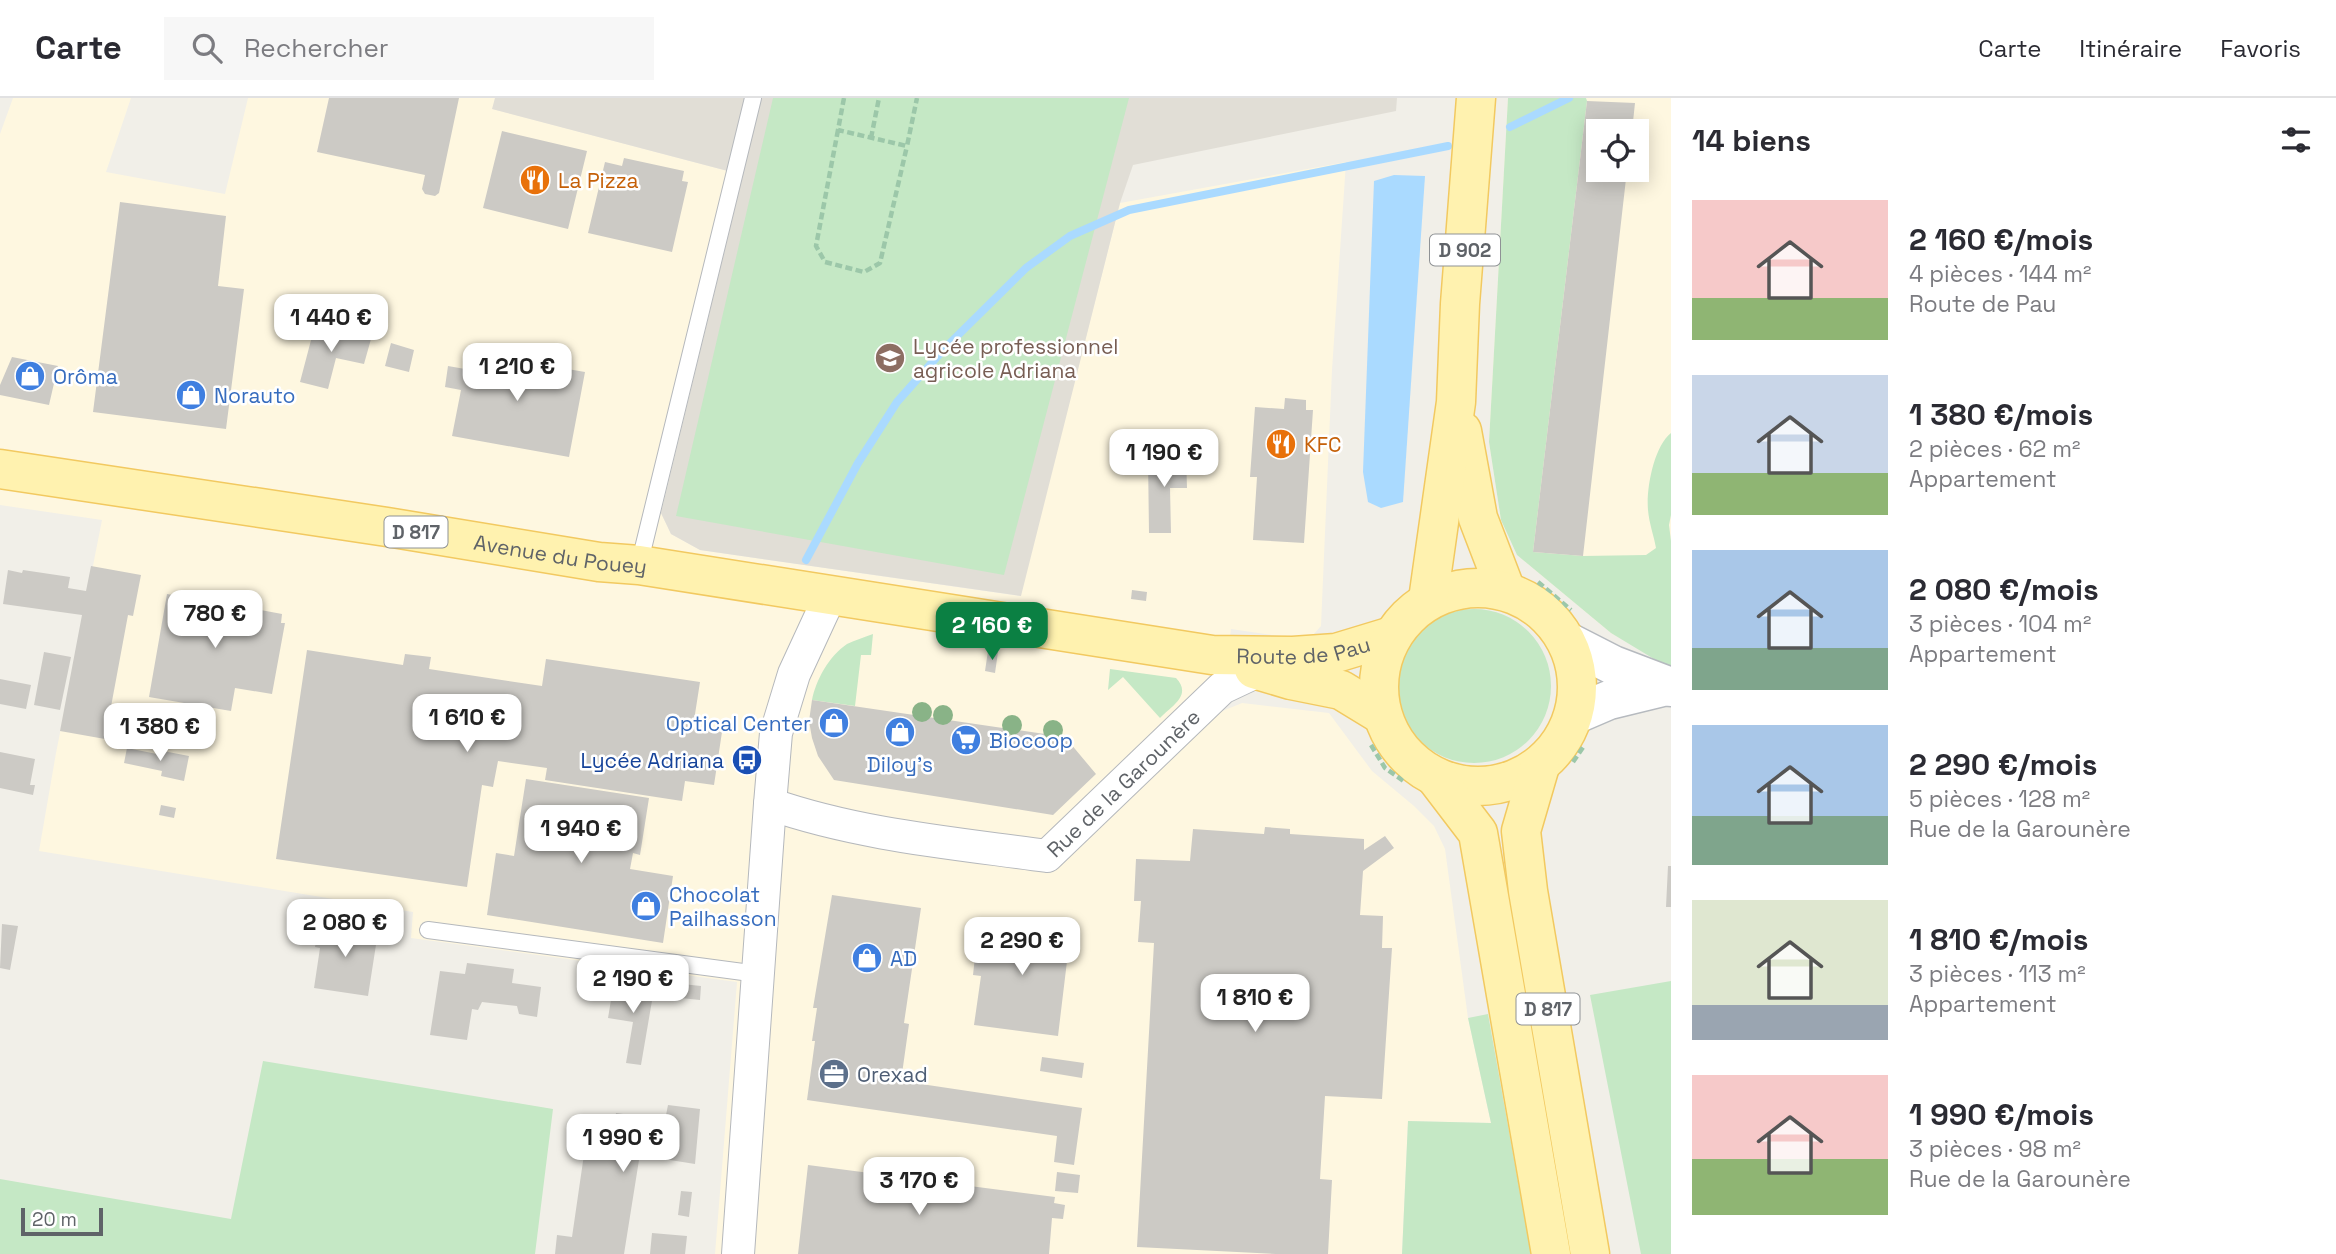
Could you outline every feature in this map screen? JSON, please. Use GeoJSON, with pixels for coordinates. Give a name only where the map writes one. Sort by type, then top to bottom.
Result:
{"type":"FeatureCollection","features":[{"type":"Feature","properties":{"kind":"main road","name":"D 902"},"geometry":{"type":"LineString","coordinates":[[1428,600],[1456,402],[1476,98]]}},
{"type":"Feature","properties":{"kind":"main road","name":"D 902"},"geometry":{"type":"LineString","coordinates":[[1456,402],[1478,518],[1521,585]]}},
{"type":"Feature","properties":{"kind":"main road","name":"Avenue du Pouey"},"geometry":{"type":"LineString","coordinates":[[0,469],[375,525],[599,562],[639,565],[831,594]]}},
{"type":"Feature","properties":{"kind":"main road","name":"Route de Pau"},"geometry":{"type":"LineString","coordinates":[[1373,725],[1381,661],[1392,636],[1408,616],[1428,600],[1453,590],[1521,585],[1531,602],[1552,620],[1573,630],[1613,665],[1669,687]]}},
{"type":"Feature","properties":{"kind":"main road","name":"Route de Pau"},"geometry":{"type":"LineString","coordinates":[[831,594],[1212,655],[1293,656],[1336,653],[1392,636]]}},
{"type":"Feature","properties":{"kind":"main road","name":"Route de Pau"},"geometry":{"type":"LineString","coordinates":[[1573,630],[1582,727]]}},
{"type":"Feature","properties":{"kind":"main road","name":"Route de Pau"},"geometry":{"type":"LineString","coordinates":[[1212,655],[1291,680],[1341,690],[1373,725],[1394,740],[1412,762],[1421,780],[1462,785],[1489,786],[1555,765],[1561,743],[1609,700],[1669,687]]}},
{"type":"Feature","properties":{"kind":"main road","name":"D 817"},"geometry":{"type":"LineString","coordinates":[[1555,765],[1521,831],[1528,891],[1590,1254]]}},
{"type":"Feature","properties":{"kind":"main road","name":"D 817"},"geometry":{"type":"LineString","coordinates":[[1421,780],[1478,833],[1550,1254]]}},
{"type":"Feature","properties":{"kind":"street"},"geometry":{"type":"LineString","coordinates":[[737,1254],[776,733],[794,674],[831,594]]}},
{"type":"Feature","properties":{"kind":"street","name":"Rue de la Garounère"},"geometry":{"type":"LineString","coordinates":[[770,804],[805,816],[880,832],[1047,856],[1222,688],[1258,671]]}},
{"type":"Feature","properties":{"kind":"lane"},"geometry":{"type":"LineString","coordinates":[[639,565],[753,98]]}},
{"type":"Feature","properties":{"kind":"lane"},"geometry":{"type":"LineString","coordinates":[[428,930],[758,974]]}},
{"type":"Feature","properties":{"kind":"path"},"geometry":{"type":"LineString","coordinates":[[844,98],[816,246],[825,262],[864,272],[880,263],[917,98]]}},
{"type":"Feature","properties":{"kind":"path"},"geometry":{"type":"LineString","coordinates":[[871,138],[879,98]]}},
{"type":"Feature","properties":{"kind":"path"},"geometry":{"type":"LineString","coordinates":[[838,130],[907,146]]}},
{"type":"Feature","properties":{"kind":"path"},"geometry":{"type":"LineString","coordinates":[[1521,585],[1564,602],[1573,630]]}},
{"type":"Feature","properties":{"kind":"path"},"geometry":{"type":"LineString","coordinates":[[1373,725],[1385,768],[1421,780]]}},
{"type":"Feature","properties":{"kind":"path"},"geometry":{"type":"LineString","coordinates":[[1555,765],[1582,727]]}},
{"type":"Feature","properties":{"kind":"shaded area"},"geometry":{"type":"Polygon","coordinates":[[[13,98],[131,98],[106,172],[225,194],[248,98],[495,98],[493,109],[743,175],[661,513],[671,534],[700,550],[1020,596],[1120,203],[1346,162],[1332,370],[1321,626],[1312,636],[1286,637],[1231,629],[1220,712],[1242,703],[1329,713],[1372,771],[1434,826],[1445,849],[1468,1018],[1491,1123],[1408,1121],[1402,1254],[715,1254],[737,982],[411,938],[413,912],[39,851],[102,520],[0,505],[0,134],[13,98]]]}},
{"type":"Feature","properties":{"kind":"shaded area","name":"Lycée professionnel agricole Adriana"},"geometry":{"type":"Polygon","coordinates":[[[495,98],[1397,98],[1396,111],[1133,165],[1120,203],[1021,596],[700,550],[671,534],[661,513],[743,175],[492,109],[495,98]]]}},
{"type":"Feature","properties":{"kind":"shaded area"},"geometry":{"type":"Polygon","coordinates":[[[1508,98],[1671,98],[1671,666],[1611,633],[1517,555],[1501,520],[1489,442],[1508,98]]]}},
{"type":"Feature","properties":{"kind":"green space","name":"Lycée professionnel agricole Adriana"},"geometry":{"type":"Polygon","coordinates":[[[773,98],[1129,98],[1004,575],[676,516],[773,98]]]}},
{"type":"Feature","properties":{"kind":"green space"},"geometry":{"type":"Polygon","coordinates":[[[1508,98],[1586,98],[1587,101],[1533,552],[1583,556],[1646,555],[1656,548],[1649,515],[1648,491],[1652,468],[1660,448],[1671,433],[1671,666],[1659,662],[1611,633],[1517,555],[1501,520],[1489,442],[1508,98]]]}},
{"type":"Feature","properties":{"kind":"green space"},"geometry":{"type":"Polygon","coordinates":[[[1474,609],[1504,615],[1529,631],[1545,656],[1551,686],[1545,716],[1529,741],[1504,757],[1474,763],[1444,757],[1419,741],[1403,716],[1397,686],[1403,656],[1419,631],[1444,615],[1474,609]]]}},
{"type":"Feature","properties":{"kind":"green space"},"geometry":{"type":"Polygon","coordinates":[[[873,634],[871,655],[861,655],[855,706],[812,700],[820,677],[834,655],[847,644],[873,634]]]}},
{"type":"Feature","properties":{"kind":"green space"},"geometry":{"type":"Polygon","coordinates":[[[1110,669],[1176,678],[1182,690],[1179,700],[1160,718],[1123,677],[1108,690],[1110,669]]]}},
{"type":"Feature","properties":{"kind":"green space"},"geometry":{"type":"Polygon","coordinates":[[[1671,981],[1671,1254],[1641,1254],[1590,995],[1671,981]]]}},
{"type":"Feature","properties":{"kind":"green space"},"geometry":{"type":"Polygon","coordinates":[[[1488,1014],[1531,1254],[1402,1254],[1408,1121],[1491,1123],[1468,1018],[1488,1014]]]}},
{"type":"Feature","properties":{"kind":"green space"},"geometry":{"type":"Polygon","coordinates":[[[263,1061],[553,1109],[535,1254],[0,1254],[0,1179],[231,1219],[263,1061]]]}},
{"type":"Feature","properties":{"kind":"water"},"geometry":{"type":"Polygon","coordinates":[[[1394,175],[1425,176],[1403,502],[1381,508],[1368,502],[1363,472],[1374,181],[1394,175]]]}},
{"type":"Feature","properties":{"kind":"building"},"geometry":{"type":"Polygon","coordinates":[[[329,98],[459,98],[439,193],[435,196],[425,194],[422,189],[425,175],[317,152],[329,98]]]}},
{"type":"Feature","properties":{"kind":"building"},"geometry":{"type":"Polygon","coordinates":[[[1587,101],[1635,103],[1633,119],[1586,119],[1586,182],[1626,182],[1583,556],[1533,552],[1587,101]]]}},
{"type":"Feature","properties":{"kind":"building","name":"La Pizza"},"geometry":{"type":"Polygon","coordinates":[[[502,131],[587,151],[568,229],[483,208],[502,131]]]}},
{"type":"Feature","properties":{"kind":"building"},"geometry":{"type":"Polygon","coordinates":[[[624,158],[684,171],[682,181],[688,182],[672,252],[588,233],[605,162],[622,166],[624,158]]]}},
{"type":"Feature","properties":{"kind":"building"},"geometry":{"type":"Polygon","coordinates":[[[120,202],[226,216],[218,286],[244,289],[226,429],[93,412],[120,202]]]}},
{"type":"Feature","properties":{"kind":"building"},"geometry":{"type":"Polygon","coordinates":[[[315,325],[371,339],[364,364],[336,358],[328,389],[300,382],[315,325]]]}},
{"type":"Feature","properties":{"kind":"building"},"geometry":{"type":"Polygon","coordinates":[[[391,343],[414,350],[409,372],[385,366],[391,343]]]}},
{"type":"Feature","properties":{"kind":"building"},"geometry":{"type":"Polygon","coordinates":[[[468,352],[585,372],[569,457],[452,436],[461,390],[445,387],[448,366],[465,369],[468,352]]]}},
{"type":"Feature","properties":{"kind":"building","name":"Orôma"},"geometry":{"type":"Polygon","coordinates":[[[12,357],[58,366],[49,405],[0,395],[0,385],[12,357]]]}},
{"type":"Feature","properties":{"kind":"building","name":"KFC"},"geometry":{"type":"Polygon","coordinates":[[[1285,398],[1306,400],[1306,410],[1313,410],[1304,543],[1253,540],[1257,477],[1250,477],[1255,407],[1284,409],[1285,398]]]}},
{"type":"Feature","properties":{"kind":"building"},"geometry":{"type":"Polygon","coordinates":[[[1186,456],[1187,488],[1170,488],[1171,533],[1149,533],[1148,457],[1186,456]]]}},
{"type":"Feature","properties":{"kind":"building"},"geometry":{"type":"Polygon","coordinates":[[[91,566],[141,575],[133,616],[128,615],[105,739],[60,731],[82,615],[3,604],[8,570],[70,577],[68,588],[86,591],[91,566]]]}},
{"type":"Feature","properties":{"kind":"building"},"geometry":{"type":"Polygon","coordinates":[[[191,590],[251,601],[250,608],[282,614],[281,623],[285,623],[272,694],[235,688],[231,711],[149,697],[167,594],[190,598],[191,590]]]}},
{"type":"Feature","properties":{"kind":"building"},"geometry":{"type":"Polygon","coordinates":[[[1132,590],[1147,592],[1146,601],[1131,599],[1132,590]]]}},
{"type":"Feature","properties":{"kind":"building"},"geometry":{"type":"Polygon","coordinates":[[[307,650],[403,665],[405,654],[431,657],[429,669],[542,686],[546,659],[700,682],[693,727],[722,732],[714,785],[685,781],[682,801],[545,780],[547,768],[498,761],[493,787],[482,785],[467,887],[276,859],[307,650]]]}},
{"type":"Feature","properties":{"kind":"building"},"geometry":{"type":"Polygon","coordinates":[[[988,651],[998,652],[995,673],[985,671],[988,651]]]}},
{"type":"Feature","properties":{"kind":"building"},"geometry":{"type":"Polygon","coordinates":[[[44,652],[71,657],[60,710],[34,705],[44,652]]]}},
{"type":"Feature","properties":{"kind":"building"},"geometry":{"type":"Polygon","coordinates":[[[0,679],[31,685],[26,709],[0,704],[0,679]]]}},
{"type":"Feature","properties":{"kind":"building"},"geometry":{"type":"Polygon","coordinates":[[[812,700],[1065,737],[1096,774],[1053,815],[834,780],[818,756],[812,738],[809,721],[812,700]]]}},
{"type":"Feature","properties":{"kind":"building"},"geometry":{"type":"Polygon","coordinates":[[[127,748],[162,755],[163,751],[189,756],[184,781],[161,776],[162,771],[124,763],[127,748]]]}},
{"type":"Feature","properties":{"kind":"building"},"geometry":{"type":"Polygon","coordinates":[[[0,752],[35,759],[30,785],[35,785],[33,795],[0,788],[0,752]]]}},
{"type":"Feature","properties":{"kind":"building"},"geometry":{"type":"Polygon","coordinates":[[[526,779],[649,798],[640,855],[633,853],[630,869],[673,876],[663,943],[487,915],[496,853],[514,856],[526,779]]]}},
{"type":"Feature","properties":{"kind":"building"},"geometry":{"type":"Polygon","coordinates":[[[161,805],[176,808],[174,818],[159,815],[161,805]]]}},
{"type":"Feature","properties":{"kind":"building"},"geometry":{"type":"Polygon","coordinates":[[[1265,827],[1290,829],[1290,834],[1364,839],[1364,850],[1385,836],[1394,848],[1363,871],[1360,915],[1383,916],[1382,948],[1392,948],[1382,1099],[1325,1096],[1320,1179],[1332,1180],[1328,1254],[1137,1247],[1154,943],[1138,942],[1141,901],[1134,901],[1136,859],[1190,861],[1193,829],[1264,834],[1265,827]]]}},
{"type":"Feature","properties":{"kind":"building"},"geometry":{"type":"Polygon","coordinates":[[[1668,866],[1671,866],[1671,907],[1666,907],[1668,866]]]}},
{"type":"Feature","properties":{"kind":"building"},"geometry":{"type":"Polygon","coordinates":[[[832,895],[921,908],[904,1023],[909,1024],[901,1081],[1082,1108],[1074,1165],[1054,1162],[1057,1136],[807,1100],[815,1041],[812,1041],[817,1008],[813,1008],[832,895]]]}},
{"type":"Feature","properties":{"kind":"building"},"geometry":{"type":"Polygon","coordinates":[[[296,903],[304,904],[301,922],[293,920],[296,903]]]}},
{"type":"Feature","properties":{"kind":"building"},"geometry":{"type":"Polygon","coordinates":[[[318,904],[339,908],[337,921],[316,918],[318,904]]]}},
{"type":"Feature","properties":{"kind":"building"},"geometry":{"type":"Polygon","coordinates":[[[989,918],[1071,928],[1058,1036],[974,1025],[981,976],[973,975],[975,957],[984,958],[989,918]]]}},
{"type":"Feature","properties":{"kind":"building"},"geometry":{"type":"Polygon","coordinates":[[[2,924],[18,926],[10,970],[0,968],[2,924]]]}},
{"type":"Feature","properties":{"kind":"building"},"geometry":{"type":"Polygon","coordinates":[[[319,924],[378,932],[368,996],[314,988],[320,948],[315,947],[319,924]]]}},
{"type":"Feature","properties":{"kind":"building"},"geometry":{"type":"Polygon","coordinates":[[[467,963],[514,969],[512,983],[541,987],[537,1017],[519,1014],[517,1006],[482,1002],[478,1010],[472,1009],[467,1040],[430,1035],[440,971],[465,974],[467,963]]]}},
{"type":"Feature","properties":{"kind":"building"},"geometry":{"type":"Polygon","coordinates":[[[614,982],[654,989],[641,1065],[626,1063],[633,1022],[608,1018],[614,982]]]}},
{"type":"Feature","properties":{"kind":"building"},"geometry":{"type":"Polygon","coordinates":[[[673,983],[701,986],[700,1000],[671,997],[673,983]]]}},
{"type":"Feature","properties":{"kind":"building"},"geometry":{"type":"Polygon","coordinates":[[[1042,1057],[1084,1063],[1082,1078],[1040,1071],[1042,1057]]]}},
{"type":"Feature","properties":{"kind":"building"},"geometry":{"type":"Polygon","coordinates":[[[668,1105],[700,1109],[695,1164],[645,1156],[644,1160],[639,1160],[624,1254],[555,1254],[557,1235],[572,1237],[589,1120],[608,1123],[609,1118],[615,1119],[616,1113],[665,1120],[668,1105]]]}},
{"type":"Feature","properties":{"kind":"building"},"geometry":{"type":"Polygon","coordinates":[[[808,1165],[1055,1197],[1054,1203],[1065,1205],[1063,1219],[1052,1218],[1049,1254],[798,1254],[808,1165]]]}},
{"type":"Feature","properties":{"kind":"building"},"geometry":{"type":"Polygon","coordinates":[[[1057,1172],[1080,1175],[1078,1193],[1055,1191],[1057,1172]]]}},
{"type":"Feature","properties":{"kind":"building"},"geometry":{"type":"Polygon","coordinates":[[[681,1191],[692,1192],[689,1217],[678,1215],[681,1191]]]}},
{"type":"Feature","properties":{"kind":"building"},"geometry":{"type":"Polygon","coordinates":[[[652,1233],[687,1236],[685,1254],[650,1254],[652,1233]]]}},
{"type":"Feature","properties":{"kind":"waterway"},"geometry":{"type":"LineString","coordinates":[[1510,127],[1569,98]]}},
{"type":"Feature","properties":{"kind":"waterway"},"geometry":{"type":"LineString","coordinates":[[806,560],[858,463],[897,402],[944,349],[1026,268],[1070,236],[1129,210],[1448,146]]}},
{"type":"Feature","properties":{"kind":"place","name":"La Pizza"},"geometry":{"type":"Point","coordinates":[535,180]}},
{"type":"Feature","properties":{"kind":"place","name":"Lycée professionnel agricole Adriana"},"geometry":{"type":"Point","coordinates":[890,358]}},
{"type":"Feature","properties":{"kind":"place","name":"Orôma"},"geometry":{"type":"Point","coordinates":[30,376]}},
{"type":"Feature","properties":{"kind":"place","name":"Norauto"},"geometry":{"type":"Point","coordinates":[191,395]}},
{"type":"Feature","properties":{"kind":"place","name":"KFC"},"geometry":{"type":"Point","coordinates":[1281,444]}},
{"type":"Feature","properties":{"kind":"place","name":"Optical Center"},"geometry":{"type":"Point","coordinates":[834,723]}},
{"type":"Feature","properties":{"kind":"place","name":"Diloy's"},"geometry":{"type":"Point","coordinates":[900,732]}},
{"type":"Feature","properties":{"kind":"place","name":"Biocoop"},"geometry":{"type":"Point","coordinates":[966,740]}},
{"type":"Feature","properties":{"kind":"place","name":"Lycée Adriana"},"geometry":{"type":"Point","coordinates":[747,760]}},
{"type":"Feature","properties":{"kind":"place","name":"Chocolat Pailhasson"},"geometry":{"type":"Point","coordinates":[646,906]}},
{"type":"Feature","properties":{"kind":"place","name":"AD"},"geometry":{"type":"Point","coordinates":[867,958]}},
{"type":"Feature","properties":{"kind":"place","name":"Orexad"},"geometry":{"type":"Point","coordinates":[834,1074]}}]}
